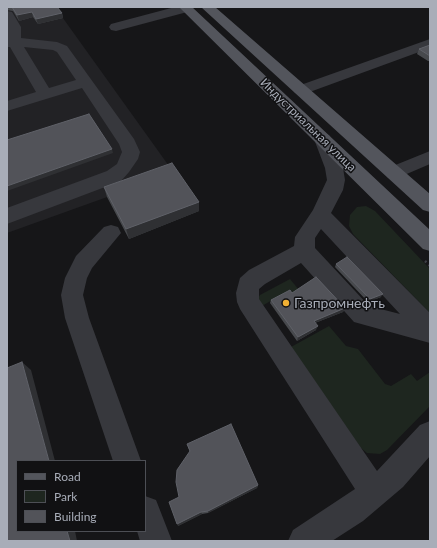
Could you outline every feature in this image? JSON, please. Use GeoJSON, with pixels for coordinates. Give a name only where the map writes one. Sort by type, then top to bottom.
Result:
{"type":"FeatureCollection","features":[{"type":"Feature","properties":{"kind":"main road","name":"Индустриальная улица"},"geometry":{"type":"LineString","coordinates":[[207,7],[430,205]]}},
{"type":"Feature","properties":{"kind":"main road","name":"Индустриальная улица"},"geometry":{"type":"LineString","coordinates":[[185,8],[430,243]]}},
{"type":"Feature","properties":{"kind":"lane"},"geometry":{"type":"LineString","coordinates":[[116,27],[185,8]]}},
{"type":"Feature","properties":{"kind":"lane"},"geometry":{"type":"LineString","coordinates":[[7,15],[14,27],[10,42],[45,94]]}},
{"type":"Feature","properties":{"kind":"lane"},"geometry":{"type":"LineString","coordinates":[[7,216],[102,182],[114,176],[123,168],[129,159],[131,152],[128,143],[62,49],[57,46],[10,42]]}},
{"type":"Feature","properties":{"kind":"lane"},"geometry":{"type":"LineString","coordinates":[[301,90],[430,43]]}},
{"type":"Feature","properties":{"kind":"lane"},"geometry":{"type":"LineString","coordinates":[[7,106],[85,82]]}},
{"type":"Feature","properties":{"kind":"lane"},"geometry":{"type":"LineString","coordinates":[[323,139],[334,168],[336,180],[333,190],[320,215],[305,237],[304,251],[362,315],[430,331]]}},
{"type":"Feature","properties":{"kind":"lane"},"geometry":{"type":"LineString","coordinates":[[395,173],[430,157]]}},
{"type":"Feature","properties":{"kind":"lane"},"geometry":{"type":"LineString","coordinates":[[320,215],[430,331]]}},
{"type":"Feature","properties":{"kind":"lane"},"geometry":{"type":"LineString","coordinates":[[111,233],[84,262],[76,278],[72,295],[77,318],[127,460]]}},
{"type":"Feature","properties":{"kind":"lane"},"geometry":{"type":"LineString","coordinates":[[304,251],[257,278],[248,285],[248,302],[374,492]]}},
{"type":"Feature","properties":{"kind":"lane"},"geometry":{"type":"LineString","coordinates":[[304,541],[352,510],[393,477],[430,434]]}},
{"type":"Feature","properties":{"kind":"lane"},"geometry":{"type":"LineString","coordinates":[[146,514],[156,541]]}},
{"type":"Feature","properties":{"kind":"shaded area"},"geometry":{"type":"Polygon","coordinates":[[[7,7],[55,7],[174,173],[7,233],[7,7]]]}},
{"type":"Feature","properties":{"kind":"green space"},"geometry":{"type":"Polygon","coordinates":[[[366,206],[375,211],[430,269],[430,313],[353,234],[349,226],[350,215],[357,207],[366,206]]]}},
{"type":"Feature","properties":{"kind":"green space"},"geometry":{"type":"Polygon","coordinates":[[[290,279],[299,290],[293,293],[290,290],[260,307],[258,298],[260,295],[290,279]]]}},
{"type":"Feature","properties":{"kind":"green space"},"geometry":{"type":"Polygon","coordinates":[[[329,326],[346,346],[358,349],[385,384],[391,386],[411,374],[417,381],[430,372],[429,407],[387,450],[380,454],[367,453],[361,448],[291,347],[329,326]]]}},
{"type":"Feature","properties":{"kind":"building"},"geometry":{"type":"Polygon","coordinates":[[[12,7],[57,7],[62,13],[36,19],[32,12],[17,15],[12,7]]]}},
{"type":"Feature","properties":{"kind":"building"},"geometry":{"type":"Polygon","coordinates":[[[430,45],[430,56],[419,49],[430,45]]]}},
{"type":"Feature","properties":{"kind":"building"},"geometry":{"type":"Polygon","coordinates":[[[89,114],[112,149],[7,186],[7,140],[89,114]]]}},
{"type":"Feature","properties":{"kind":"building"},"geometry":{"type":"Polygon","coordinates":[[[172,163],[199,202],[126,229],[104,187],[172,163]]]}},
{"type":"Feature","properties":{"kind":"building"},"geometry":{"type":"Polygon","coordinates":[[[347,257],[383,294],[370,299],[336,264],[347,257]]]}},
{"type":"Feature","properties":{"kind":"building"},"geometry":{"type":"Polygon","coordinates":[[[316,277],[345,308],[314,321],[318,326],[298,337],[271,300],[290,290],[292,293],[316,277]]]}},
{"type":"Feature","properties":{"kind":"building"},"geometry":{"type":"Polygon","coordinates":[[[22,362],[49,460],[16,460],[16,532],[67,532],[70,541],[7,541],[7,368],[22,362]]]}},
{"type":"Feature","properties":{"kind":"building"},"geometry":{"type":"Polygon","coordinates":[[[231,424],[258,485],[208,511],[201,512],[177,524],[169,502],[179,497],[176,482],[177,470],[190,451],[187,444],[231,424]]]}},
{"type":"Feature","properties":{"kind":"place","name":"Газпромнефть"},"geometry":{"type":"Point","coordinates":[286,303]}}]}
